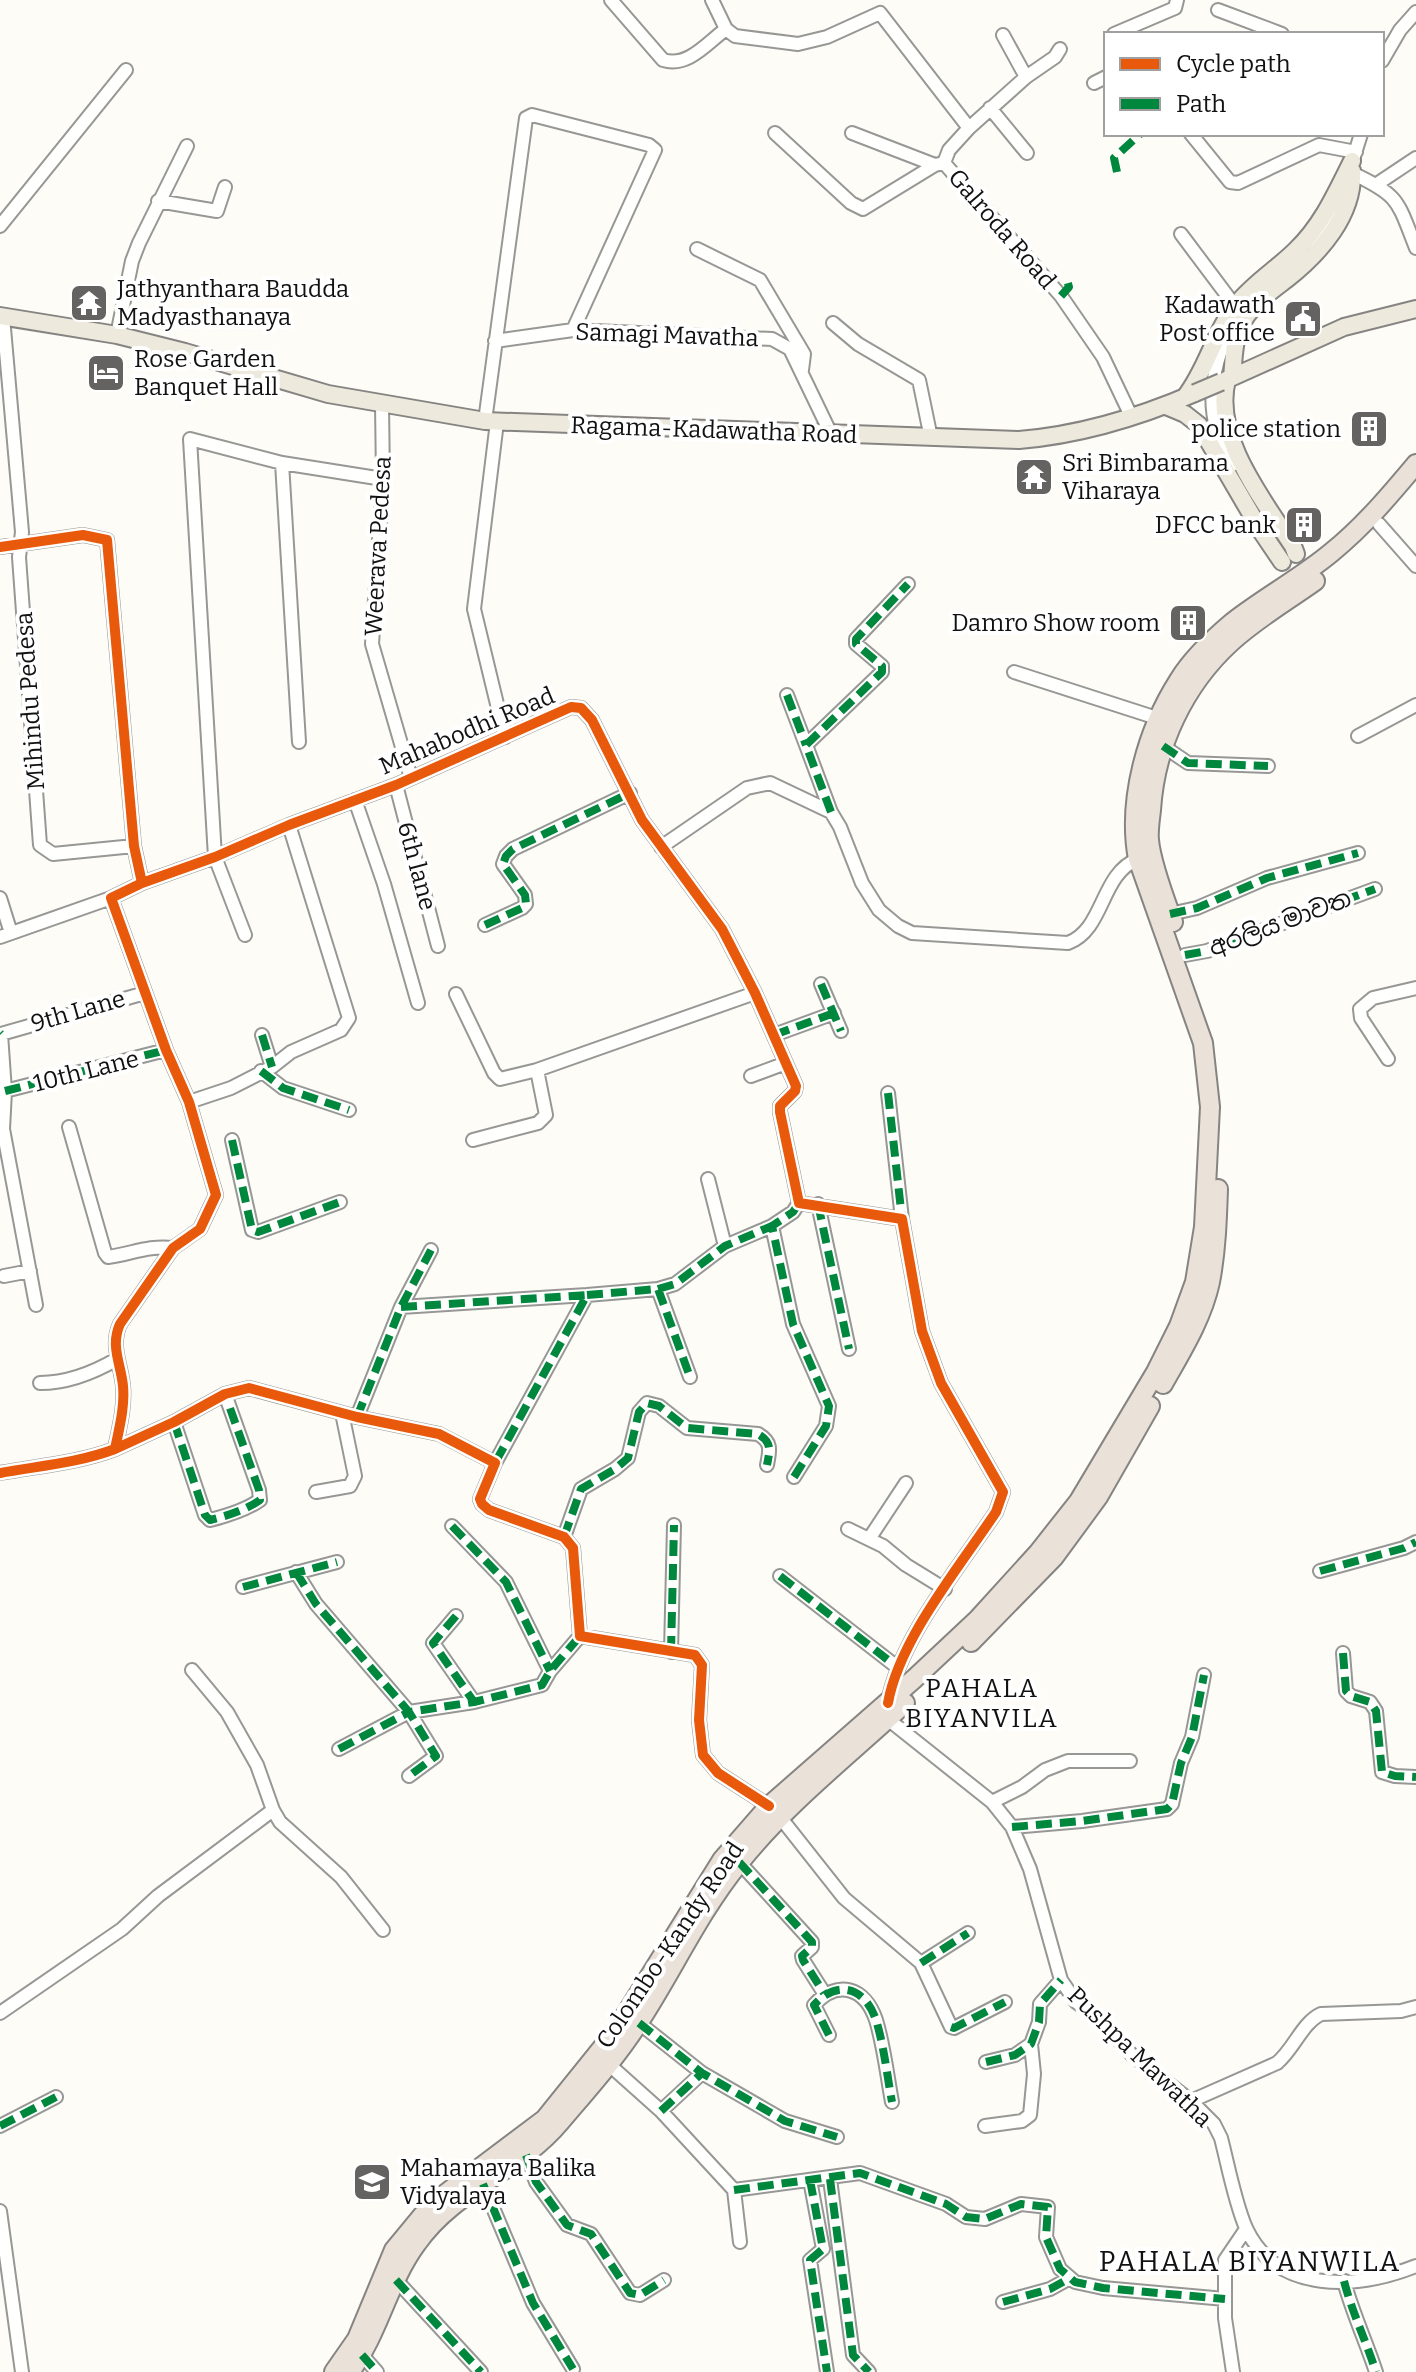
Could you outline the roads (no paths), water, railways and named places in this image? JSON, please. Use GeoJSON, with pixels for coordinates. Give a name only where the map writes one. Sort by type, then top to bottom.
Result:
{"type":"FeatureCollection","features":[{"type":"Feature","properties":{"kind":"highway","name":"Colombo-Kandy Road"},"geometry":{"type":"LineString","coordinates":[[885,1711],[978,1619],[1038,1553],[1079,1501],[1156,1372],[1179,1326],[1195,1282],[1204,1227],[1210,1107],[1207,1068],[1203,1043],[1135,844],[1139,785],[1146,754],[1160,719],[1181,676],[1210,645],[1249,611],[1306,580],[1361,526],[1416,464]]}},
{"type":"Feature","properties":{"kind":"highway","name":"Colombo-Kandy Road"},"geometry":{"type":"LineString","coordinates":[[350,2372],[362,2355],[414,2246],[453,2203],[526,2155],[557,2126],[603,2059],[615,2032],[716,1870],[774,1811],[885,1711],[995,1619],[1054,1557],[1098,1497],[1191,1335],[1210,1284],[1221,1094],[1214,1041],[1170,914],[1149,840],[1152,790],[1163,746],[1188,693],[1222,651],[1379,524],[1416,483]]}},
{"type":"Feature","properties":{"kind":"highway","name":"Colombo-Kandy Road"},"geometry":{"type":"LineString","coordinates":[[334,2372],[357,2339],[394,2250],[419,2217],[545,2119],[639,2023],[712,1898],[774,1811]]}},
{"type":"Feature","properties":{"kind":"main road"},"geometry":{"type":"LineString","coordinates":[[1190,395],[1221,328],[1235,306],[1311,234],[1328,210],[1353,162]]}},
{"type":"Feature","properties":{"kind":"main road"},"geometry":{"type":"LineString","coordinates":[[1289,558],[1293,546],[1239,458],[1222,397],[1240,326],[1261,300],[1306,264],[1326,242],[1345,209],[1353,162]]}},
{"type":"Feature","properties":{"kind":"main road","name":"Ragama-Kadawatha Road"},"geometry":{"type":"LineString","coordinates":[[2,317],[117,335],[328,394],[491,421],[1019,440],[1074,434],[1132,418],[1227,380],[1344,327],[1416,309]]}},
{"type":"Feature","properties":{"kind":"main road"},"geometry":{"type":"LineString","coordinates":[[1166,406],[1185,414],[1199,425],[1289,558]]}},
{"type":"Feature","properties":{"kind":"street"},"geometry":{"type":"LineString","coordinates":[[611,0],[663,60],[675,63],[687,59],[726,29],[712,0]]}},
{"type":"Feature","properties":{"kind":"street"},"geometry":{"type":"LineString","coordinates":[[1119,32],[1175,8],[1177,0]]}},
{"type":"Feature","properties":{"kind":"street","name":"Galroda Road"},"geometry":{"type":"LineString","coordinates":[[726,29],[735,36],[798,44],[827,37],[879,6],[969,128],[940,164],[1061,296],[1103,357],[1132,418]]}},
{"type":"Feature","properties":{"kind":"street"},"geometry":{"type":"LineString","coordinates":[[1218,10],[1277,32]]}},
{"type":"Feature","properties":{"kind":"street"},"geometry":{"type":"LineString","coordinates":[[1384,58],[1400,30],[1416,12]]}},
{"type":"Feature","properties":{"kind":"street"},"geometry":{"type":"LineString","coordinates":[[1003,35],[1026,77]]}},
{"type":"Feature","properties":{"kind":"street"},"geometry":{"type":"LineString","coordinates":[[969,128],[1026,77],[1055,57],[1060,49]]}},
{"type":"Feature","properties":{"kind":"street"},"geometry":{"type":"LineString","coordinates":[[0,226],[126,70]]}},
{"type":"Feature","properties":{"kind":"street"},"geometry":{"type":"LineString","coordinates":[[990,108],[1027,153]]}},
{"type":"Feature","properties":{"kind":"street"},"geometry":{"type":"LineString","coordinates":[[505,737],[474,609],[495,341],[526,118],[532,115],[649,145],[655,150],[573,330]]}},
{"type":"Feature","properties":{"kind":"street"},"geometry":{"type":"LineString","coordinates":[[775,133],[851,203],[863,209],[940,164]]}},
{"type":"Feature","properties":{"kind":"street"},"geometry":{"type":"LineString","coordinates":[[852,133],[940,164]]}},
{"type":"Feature","properties":{"kind":"street"},"geometry":{"type":"LineString","coordinates":[[1193,136],[1230,182],[1238,183],[1319,145],[1353,162],[1389,192],[1400,207],[1416,248]]}},
{"type":"Feature","properties":{"kind":"street"},"geometry":{"type":"LineString","coordinates":[[1306,580],[1289,558],[1288,550],[1234,460],[1216,422],[1211,392],[1221,351],[1233,321],[1259,292],[1302,256],[1320,236],[1337,205],[1360,136]]}},
{"type":"Feature","properties":{"kind":"street"},"geometry":{"type":"LineString","coordinates":[[117,335],[132,261],[158,201],[187,146]]}},
{"type":"Feature","properties":{"kind":"street"},"geometry":{"type":"LineString","coordinates":[[1377,184],[1416,158]]}},
{"type":"Feature","properties":{"kind":"street"},"geometry":{"type":"LineString","coordinates":[[158,201],[217,211],[225,187]]}},
{"type":"Feature","properties":{"kind":"street"},"geometry":{"type":"LineString","coordinates":[[1181,234],[1235,306]]}},
{"type":"Feature","properties":{"kind":"street"},"geometry":{"type":"LineString","coordinates":[[697,249],[760,280],[804,354],[802,370]]}},
{"type":"Feature","properties":{"kind":"street","name":"Mihindu Pedesa"},"geometry":{"type":"LineString","coordinates":[[2,317],[22,532],[19,557],[40,845],[53,854],[134,846]]}},
{"type":"Feature","properties":{"kind":"street"},"geometry":{"type":"LineString","coordinates":[[833,323],[858,344],[919,380],[931,438]]}},
{"type":"Feature","properties":{"kind":"street","name":"Samagi Mavatha"},"geometry":{"type":"LineString","coordinates":[[495,341],[573,330],[772,339],[790,349],[831,434]]}},
{"type":"Feature","properties":{"kind":"street","name":"Weerava Pedesa"},"geometry":{"type":"LineString","coordinates":[[382,404],[383,479],[372,644],[411,778]]}},
{"type":"Feature","properties":{"kind":"street"},"geometry":{"type":"LineString","coordinates":[[245,935],[215,857],[190,439],[282,463],[383,479]]}},
{"type":"Feature","properties":{"kind":"street"},"geometry":{"type":"LineString","coordinates":[[282,463],[299,742]]}},
{"type":"Feature","properties":{"kind":"street"},"geometry":{"type":"LineString","coordinates":[[1379,524],[1416,566]]}},
{"type":"Feature","properties":{"kind":"street"},"geometry":{"type":"LineString","coordinates":[[0,547],[83,535],[107,540],[134,846],[142,883]]}},
{"type":"Feature","properties":{"kind":"street"},"geometry":{"type":"LineString","coordinates":[[806,745],[882,672],[882,666],[856,644],[856,639],[908,584]]}},
{"type":"Feature","properties":{"kind":"street"},"geometry":{"type":"LineString","coordinates":[[1014,672],[1160,719]]}},
{"type":"Feature","properties":{"kind":"street"},"geometry":{"type":"LineString","coordinates":[[787,695],[831,812],[862,883],[879,910],[912,933],[1068,943],[1079,939],[1086,931],[1125,864],[1138,859]]}},
{"type":"Feature","properties":{"kind":"street"},"geometry":{"type":"LineString","coordinates":[[1358,736],[1416,705]]}},
{"type":"Feature","properties":{"kind":"street","name":"Mahabodhi Road"},"geometry":{"type":"LineString","coordinates":[[5,935],[111,898],[142,883],[396,785],[571,707],[581,708],[592,720],[642,820],[722,929],[774,1035],[796,1088],[780,1106],[780,1112],[799,1203]]}},
{"type":"Feature","properties":{"kind":"street"},"geometry":{"type":"LineString","coordinates":[[1163,746],[1188,763],[1268,766]]}},
{"type":"Feature","properties":{"kind":"street"},"geometry":{"type":"LineString","coordinates":[[661,847],[747,788],[770,783],[831,812]]}},
{"type":"Feature","properties":{"kind":"street","name":"6th lane"},"geometry":{"type":"LineString","coordinates":[[396,785],[438,946]]}},
{"type":"Feature","properties":{"kind":"street"},"geometry":{"type":"LineString","coordinates":[[485,925],[526,904],[525,895],[503,864],[513,849],[630,793]]}},
{"type":"Feature","properties":{"kind":"street"},"geometry":{"type":"LineString","coordinates":[[355,800],[384,884],[418,1003]]}},
{"type":"Feature","properties":{"kind":"street"},"geometry":{"type":"LineString","coordinates":[[189,1102],[231,1088],[291,1052],[341,1030],[349,1018],[289,825]]}},
{"type":"Feature","properties":{"kind":"street"},"geometry":{"type":"LineString","coordinates":[[1170,914],[1197,908],[1267,878],[1358,853]]}},
{"type":"Feature","properties":{"kind":"street","name":"අරලිය මාවත"},"geometry":{"type":"LineString","coordinates":[[1185,955],[1207,951],[1375,889]]}},
{"type":"Feature","properties":{"kind":"street"},"geometry":{"type":"LineString","coordinates":[[0,898],[5,935]]}},
{"type":"Feature","properties":{"kind":"street"},"geometry":{"type":"LineString","coordinates":[[111,898],[166,1050],[189,1102],[216,1195],[200,1229],[173,1248],[114,1336],[123,1386],[115,1449]]}},
{"type":"Feature","properties":{"kind":"street"},"geometry":{"type":"LineString","coordinates":[[821,984],[841,1031]]}},
{"type":"Feature","properties":{"kind":"street"},"geometry":{"type":"LineString","coordinates":[[1388,1059],[1361,1018],[1360,1009],[1373,998],[1416,988]]}},
{"type":"Feature","properties":{"kind":"street","name":"9th Lane"},"geometry":{"type":"LineString","coordinates":[[4,1032],[145,993]]}},
{"type":"Feature","properties":{"kind":"street"},"geometry":{"type":"LineString","coordinates":[[456,994],[494,1073],[500,1079],[537,1070],[755,993]]}},
{"type":"Feature","properties":{"kind":"street"},"geometry":{"type":"LineString","coordinates":[[774,1035],[834,1013]]}},
{"type":"Feature","properties":{"kind":"street"},"geometry":{"type":"LineString","coordinates":[[4,1032],[3,1129],[36,1305]]}},
{"type":"Feature","properties":{"kind":"street"},"geometry":{"type":"LineString","coordinates":[[262,1035],[267,1069],[283,1088],[349,1110]]}},
{"type":"Feature","properties":{"kind":"street","name":"10th Lane"},"geometry":{"type":"LineString","coordinates":[[5,1091],[166,1050]]}},
{"type":"Feature","properties":{"kind":"street"},"geometry":{"type":"LineString","coordinates":[[751,1076],[786,1063]]}},
{"type":"Feature","properties":{"kind":"street"},"geometry":{"type":"LineString","coordinates":[[473,1140],[543,1120],[546,1115],[537,1070]]}},
{"type":"Feature","properties":{"kind":"street"},"geometry":{"type":"LineString","coordinates":[[885,1711],[897,1667],[996,1512],[1003,1492],[941,1383],[922,1331],[902,1219],[888,1093]]}},
{"type":"Feature","properties":{"kind":"street"},"geometry":{"type":"LineString","coordinates":[[69,1127],[108,1257],[136,1249],[173,1248]]}},
{"type":"Feature","properties":{"kind":"street"},"geometry":{"type":"LineString","coordinates":[[232,1140],[252,1230],[258,1232],[340,1202]]}},
{"type":"Feature","properties":{"kind":"street"},"geometry":{"type":"LineString","coordinates":[[708,1179],[725,1246]]}},
{"type":"Feature","properties":{"kind":"street"},"geometry":{"type":"LineString","coordinates":[[216,1195],[244,1196]]}},
{"type":"Feature","properties":{"kind":"street"},"geometry":{"type":"LineString","coordinates":[[401,1307],[658,1289],[675,1284],[725,1246],[772,1226],[793,1212],[799,1203],[902,1219]]}},
{"type":"Feature","properties":{"kind":"street"},"geometry":{"type":"LineString","coordinates":[[818,1204],[849,1349]]}},
{"type":"Feature","properties":{"kind":"street"},"geometry":{"type":"LineString","coordinates":[[772,1226],[793,1324],[829,1406],[826,1426],[794,1477]]}},
{"type":"Feature","properties":{"kind":"street"},"geometry":{"type":"LineString","coordinates":[[357,1417],[401,1307],[431,1250]]}},
{"type":"Feature","properties":{"kind":"street"},"geometry":{"type":"LineString","coordinates":[[4,1276],[30,1271]]}},
{"type":"Feature","properties":{"kind":"street"},"geometry":{"type":"LineString","coordinates":[[658,1289],[690,1377]]}},
{"type":"Feature","properties":{"kind":"street"},"geometry":{"type":"LineString","coordinates":[[339,1749],[409,1712],[474,1702],[542,1685],[580,1636],[573,1548],[564,1537],[489,1510],[480,1499],[495,1463],[587,1295]]}},
{"type":"Feature","properties":{"kind":"street"},"geometry":{"type":"LineString","coordinates":[[40,1383],[60,1383],[101,1369],[117,1359]]}},
{"type":"Feature","properties":{"kind":"street"},"geometry":{"type":"LineString","coordinates":[[0,1473],[86,1460],[174,1422],[225,1394],[249,1388],[357,1417],[439,1434],[495,1463]]}},
{"type":"Feature","properties":{"kind":"street"},"geometry":{"type":"LineString","coordinates":[[174,1422],[205,1515],[210,1520],[252,1505],[260,1500],[259,1490],[225,1394]]}},
{"type":"Feature","properties":{"kind":"street"},"geometry":{"type":"LineString","coordinates":[[564,1537],[581,1489],[628,1458],[639,1412],[647,1403],[659,1406],[687,1428],[758,1434],[770,1445],[767,1465]]}},
{"type":"Feature","properties":{"kind":"street"},"geometry":{"type":"LineString","coordinates":[[316,1492],[350,1486],[355,1476],[342,1413]]}},
{"type":"Feature","properties":{"kind":"street"},"geometry":{"type":"LineString","coordinates":[[869,1539],[906,1483]]}},
{"type":"Feature","properties":{"kind":"street"},"geometry":{"type":"LineString","coordinates":[[671,1652],[674,1525]]}},
{"type":"Feature","properties":{"kind":"street"},"geometry":{"type":"LineString","coordinates":[[452,1526],[506,1582],[550,1671]]}},
{"type":"Feature","properties":{"kind":"street"},"geometry":{"type":"LineString","coordinates":[[848,1529],[869,1539],[945,1589]]}},
{"type":"Feature","properties":{"kind":"street"},"geometry":{"type":"LineString","coordinates":[[1320,1571],[1416,1542]]}},
{"type":"Feature","properties":{"kind":"street"},"geometry":{"type":"LineString","coordinates":[[243,1587],[337,1562]]}},
{"type":"Feature","properties":{"kind":"street"},"geometry":{"type":"LineString","coordinates":[[296,1572],[316,1604],[409,1712],[436,1756],[409,1776]]}},
{"type":"Feature","properties":{"kind":"street"},"geometry":{"type":"LineString","coordinates":[[780,1576],[897,1667]]}},
{"type":"Feature","properties":{"kind":"street"},"geometry":{"type":"LineString","coordinates":[[456,1616],[433,1643],[474,1702]]}},
{"type":"Feature","properties":{"kind":"street"},"geometry":{"type":"LineString","coordinates":[[580,1636],[695,1655],[702,1665],[699,1720],[703,1755],[718,1773],[774,1811],[844,1898],[921,1963],[951,2027],[1005,2002]]}},
{"type":"Feature","properties":{"kind":"street"},"geometry":{"type":"LineString","coordinates":[[1343,1653],[1346,1691],[1351,1696],[1370,1702],[1376,1711],[1382,1772],[1416,1777]]}},
{"type":"Feature","properties":{"kind":"street"},"geometry":{"type":"LineString","coordinates":[[192,1670],[227,1712],[257,1765],[280,1822],[341,1877],[383,1930]]}},
{"type":"Feature","properties":{"kind":"street"},"geometry":{"type":"LineString","coordinates":[[1012,1827],[1167,1809],[1172,1804],[1181,1763],[1192,1737],[1204,1675]]}},
{"type":"Feature","properties":{"kind":"street","name":"Pushpa Mawatha"},"geometry":{"type":"LineString","coordinates":[[885,1711],[992,1802],[1012,1827],[1030,1869],[1061,1980],[1076,2002],[1101,2020],[1132,2055],[1191,2101],[1214,2124],[1221,2138],[1246,2229],[1264,2253],[1290,2274],[1316,2282],[1369,2279],[1416,2266]]}},
{"type":"Feature","properties":{"kind":"street"},"geometry":{"type":"LineString","coordinates":[[992,1802],[1022,1787],[1045,1770],[1068,1761],[1130,1761]]}},
{"type":"Feature","properties":{"kind":"street"},"geometry":{"type":"LineString","coordinates":[[0,2013],[122,1929],[158,1896],[273,1810]]}},
{"type":"Feature","properties":{"kind":"street"},"geometry":{"type":"LineString","coordinates":[[739,1862],[812,1942],[812,1947],[802,1956],[824,1993]]}},
{"type":"Feature","properties":{"kind":"street"},"geometry":{"type":"LineString","coordinates":[[921,1963],[968,1933]]}},
{"type":"Feature","properties":{"kind":"street"},"geometry":{"type":"LineString","coordinates":[[985,2126],[1022,2121],[1030,2115],[1034,2074],[1031,2044],[1039,2022],[1040,2004],[1061,1980]]}},
{"type":"Feature","properties":{"kind":"street"},"geometry":{"type":"LineString","coordinates":[[829,2035],[814,2005],[824,1993],[847,1989],[863,2000],[875,2017],[892,2102]]}},
{"type":"Feature","properties":{"kind":"street"},"geometry":{"type":"LineString","coordinates":[[1191,2101],[1277,2063],[1287,2055],[1312,2018],[1321,2014],[1401,2011],[1416,2007]]}},
{"type":"Feature","properties":{"kind":"street"},"geometry":{"type":"LineString","coordinates":[[639,2023],[702,2073],[785,2121],[837,2137]]}},
{"type":"Feature","properties":{"kind":"street"},"geometry":{"type":"LineString","coordinates":[[986,2062],[1015,2055],[1031,2044]]}},
{"type":"Feature","properties":{"kind":"street"},"geometry":{"type":"LineString","coordinates":[[603,2059],[661,2111],[734,2190],[740,2242]]}},
{"type":"Feature","properties":{"kind":"street"},"geometry":{"type":"LineString","coordinates":[[661,2111],[702,2073]]}},
{"type":"Feature","properties":{"kind":"street"},"geometry":{"type":"LineString","coordinates":[[0,2126],[56,2097]]}},
{"type":"Feature","properties":{"kind":"street"},"geometry":{"type":"LineString","coordinates":[[526,2155],[536,2182],[567,2225],[591,2234],[630,2293],[640,2295],[664,2280]]}},
{"type":"Feature","properties":{"kind":"street"},"geometry":{"type":"LineString","coordinates":[[734,2190],[860,2173],[946,2204],[966,2217],[985,2219],[1021,2204],[1048,2207],[1046,2237],[1060,2269],[1075,2282],[1103,2288],[1225,2299]]}},
{"type":"Feature","properties":{"kind":"street"},"geometry":{"type":"LineString","coordinates":[[830,2179],[853,2355],[869,2372]]}},
{"type":"Feature","properties":{"kind":"street"},"geometry":{"type":"LineString","coordinates":[[810,2180],[823,2249],[810,2260],[827,2372]]}},
{"type":"Feature","properties":{"kind":"street"},"geometry":{"type":"LineString","coordinates":[[483,2184],[533,2303],[573,2369]]}},
{"type":"Feature","properties":{"kind":"street"},"geometry":{"type":"LineString","coordinates":[[0,2211],[22,2372]]}},
{"type":"Feature","properties":{"kind":"street"},"geometry":{"type":"LineString","coordinates":[[1233,2372],[1225,2318],[1225,2260],[1246,2229]]}},
{"type":"Feature","properties":{"kind":"street"},"geometry":{"type":"LineString","coordinates":[[1003,2302],[1050,2289],[1070,2278]]}},
{"type":"Feature","properties":{"kind":"street"},"geometry":{"type":"LineString","coordinates":[[396,2280],[481,2372]]}},
{"type":"Feature","properties":{"kind":"street"},"geometry":{"type":"LineString","coordinates":[[1344,2281],[1352,2313],[1365,2337],[1376,2372]]}},
{"type":"Feature","properties":{"kind":"street"},"geometry":{"type":"LineString","coordinates":[[362,2355],[377,2372]]}},
{"type":"Feature","properties":{"kind":"place","name":"Jathyanthara Baudda Madyasthanaya"},"geometry":{"type":"Point","coordinates":[89,303]}},
{"type":"Feature","properties":{"kind":"place","name":"Kadawath Post office"},"geometry":{"type":"Point","coordinates":[1303,319]}},
{"type":"Feature","properties":{"kind":"place","name":"Rose Garden Banquet Hall"},"geometry":{"type":"Point","coordinates":[106,373]}},
{"type":"Feature","properties":{"kind":"place","name":"police station"},"geometry":{"type":"Point","coordinates":[1369,429]}},
{"type":"Feature","properties":{"kind":"place","name":"Sri Bimbarama Viharaya"},"geometry":{"type":"Point","coordinates":[1034,477]}},
{"type":"Feature","properties":{"kind":"place","name":"DFCC bank"},"geometry":{"type":"Point","coordinates":[1304,525]}},
{"type":"Feature","properties":{"kind":"place","name":"Damro Show room"},"geometry":{"type":"Point","coordinates":[1188,623]}},
{"type":"Feature","properties":{"kind":"place","name":"Mahamaya Balika Vidyalaya"},"geometry":{"type":"Point","coordinates":[372,2182]}},
{"type":"Feature","properties":{"kind":"district","name":"PAHALA BIYANVILA"},"geometry":{"type":"Point","coordinates":[982,1703]}},
{"type":"Feature","properties":{"kind":"district","name":"PAHALA BIYANWILA"},"geometry":{"type":"Point","coordinates":[1250,2261]}}]}
